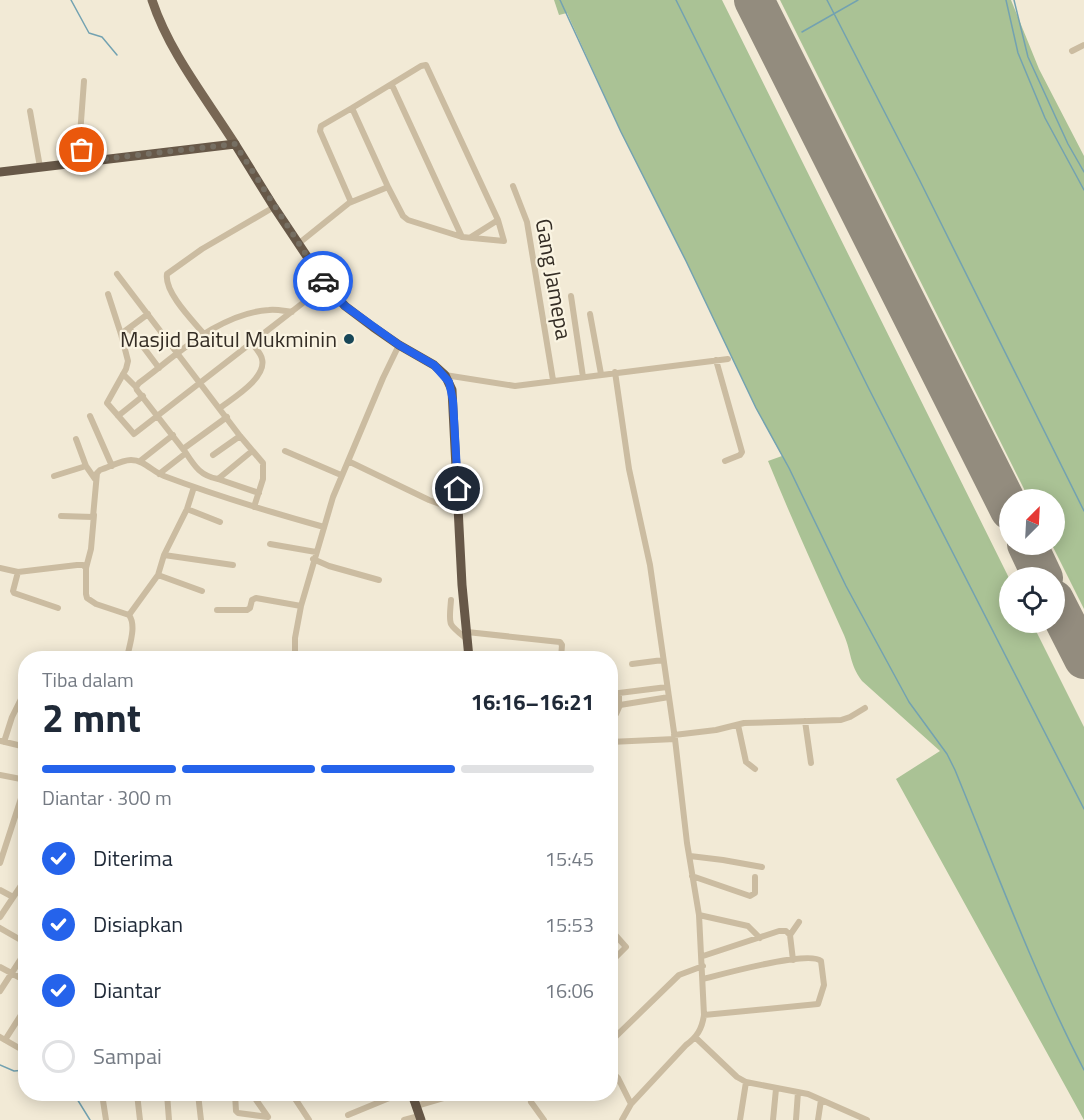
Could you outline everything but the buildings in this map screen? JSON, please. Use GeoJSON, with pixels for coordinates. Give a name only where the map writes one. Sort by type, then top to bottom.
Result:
{"type":"FeatureCollection","features":[{"type":"Feature","properties":{"kind":"highway"},"geometry":{"type":"LineString","coordinates":[[0,172],[235,144],[326,285],[345,306],[399,345],[434,365],[445,375],[452,390],[462,585],[469,651]]}},
{"type":"Feature","properties":{"kind":"main road"},"geometry":{"type":"LineString","coordinates":[[152,0],[157,17],[171,44],[235,144]]}},
{"type":"Feature","properties":{"kind":"street"},"geometry":{"type":"LineString","coordinates":[[1072,51],[1084,45]]}},
{"type":"Feature","properties":{"kind":"street"},"geometry":{"type":"LineString","coordinates":[[351,202],[320,131],[321,126],[426,65],[498,220],[504,241],[462,237],[408,220],[403,216],[352,108]]}},
{"type":"Feature","properties":{"kind":"street"},"geometry":{"type":"LineString","coordinates":[[84,81],[80,135],[85,161]]}},
{"type":"Feature","properties":{"kind":"street"},"geometry":{"type":"LineString","coordinates":[[392,85],[462,237]]}},
{"type":"Feature","properties":{"kind":"street"},"geometry":{"type":"LineString","coordinates":[[30,111],[40,167]]}},
{"type":"Feature","properties":{"kind":"street"},"geometry":{"type":"LineString","coordinates":[[298,244],[351,202],[388,186]]}},
{"type":"Feature","properties":{"kind":"street","name":"Gang Jamepa"},"geometry":{"type":"LineString","coordinates":[[513,186],[527,222],[553,380]]}},
{"type":"Feature","properties":{"kind":"street"},"geometry":{"type":"LineString","coordinates":[[204,334],[175,297],[167,282],[167,274],[202,249],[274,207]]}},
{"type":"Feature","properties":{"kind":"street"},"geometry":{"type":"LineString","coordinates":[[471,237],[498,220]]}},
{"type":"Feature","properties":{"kind":"street"},"geometry":{"type":"LineString","coordinates":[[117,274],[263,463],[263,479],[254,507]]}},
{"type":"Feature","properties":{"kind":"street"},"geometry":{"type":"LineString","coordinates":[[108,294],[128,361],[107,403],[134,434],[326,285]]}},
{"type":"Feature","properties":{"kind":"street"},"geometry":{"type":"LineString","coordinates":[[571,296],[584,377]]}},
{"type":"Feature","properties":{"kind":"street"},"geometry":{"type":"LineString","coordinates":[[136,387],[204,334],[223,323],[271,309],[292,312]]}},
{"type":"Feature","properties":{"kind":"street"},"geometry":{"type":"LineString","coordinates":[[121,334],[148,314]]}},
{"type":"Feature","properties":{"kind":"street"},"geometry":{"type":"LineString","coordinates":[[590,314],[601,374]]}},
{"type":"Feature","properties":{"kind":"street"},"geometry":{"type":"LineString","coordinates":[[129,328],[159,368]]}},
{"type":"Feature","properties":{"kind":"street"},"geometry":{"type":"LineString","coordinates":[[220,408],[250,385],[261,372],[262,357],[252,344]]}},
{"type":"Feature","properties":{"kind":"street"},"geometry":{"type":"LineString","coordinates":[[295,651],[301,606],[341,475],[399,345]]}},
{"type":"Feature","properties":{"kind":"street"},"geometry":{"type":"LineString","coordinates":[[445,375],[515,386],[728,359]]}},
{"type":"Feature","properties":{"kind":"street"},"geometry":{"type":"LineString","coordinates":[[716,360],[741,452],[740,455],[725,461]]}},
{"type":"Feature","properties":{"kind":"street"},"geometry":{"type":"LineString","coordinates":[[615,372],[629,469],[650,565],[675,737],[699,915],[703,956],[704,1016],[702,1027],[696,1038],[686,1045],[631,1104],[622,1120]]}},
{"type":"Feature","properties":{"kind":"street"},"geometry":{"type":"LineString","coordinates":[[123,374],[136,387],[201,472],[207,477],[259,493]]}},
{"type":"Feature","properties":{"kind":"street"},"geometry":{"type":"LineString","coordinates":[[118,416],[143,396]]}},
{"type":"Feature","properties":{"kind":"street"},"geometry":{"type":"LineString","coordinates":[[90,416],[112,466]]}},
{"type":"Feature","properties":{"kind":"street"},"geometry":{"type":"LineString","coordinates":[[159,474],[226,417]]}},
{"type":"Feature","properties":{"kind":"street"},"geometry":{"type":"LineString","coordinates":[[140,461],[172,435]]}},
{"type":"Feature","properties":{"kind":"street"},"geometry":{"type":"LineString","coordinates":[[213,455],[240,436]]}},
{"type":"Feature","properties":{"kind":"street"},"geometry":{"type":"LineString","coordinates":[[76,439],[86,466],[95,479]]}},
{"type":"Feature","properties":{"kind":"street"},"geometry":{"type":"LineString","coordinates":[[218,479],[252,451]]}},
{"type":"Feature","properties":{"kind":"street"},"geometry":{"type":"LineString","coordinates":[[285,451],[341,475]]}},
{"type":"Feature","properties":{"kind":"street"},"geometry":{"type":"LineString","coordinates":[[128,651],[133,621],[129,615],[96,604],[87,598],[86,594],[86,568],[91,549],[95,479],[100,470],[128,460],[140,461],[159,474],[194,487],[254,507],[324,526]]}},
{"type":"Feature","properties":{"kind":"street"},"geometry":{"type":"LineString","coordinates":[[348,461],[429,500],[459,511]]}},
{"type":"Feature","properties":{"kind":"street"},"geometry":{"type":"LineString","coordinates":[[54,476],[86,466]]}},
{"type":"Feature","properties":{"kind":"street"},"geometry":{"type":"LineString","coordinates":[[129,615],[158,575],[164,555],[187,509],[194,487]]}},
{"type":"Feature","properties":{"kind":"street"},"geometry":{"type":"LineString","coordinates":[[187,509],[220,522]]}},
{"type":"Feature","properties":{"kind":"street"},"geometry":{"type":"LineString","coordinates":[[61,516],[92,518],[94,515]]}},
{"type":"Feature","properties":{"kind":"street"},"geometry":{"type":"LineString","coordinates":[[270,544],[315,556],[329,566],[380,580]]}},
{"type":"Feature","properties":{"kind":"street"},"geometry":{"type":"LineString","coordinates":[[164,555],[233,565]]}},
{"type":"Feature","properties":{"kind":"street"},"geometry":{"type":"LineString","coordinates":[[0,568],[18,573],[77,565],[83,565],[86,568]]}},
{"type":"Feature","properties":{"kind":"street"},"geometry":{"type":"LineString","coordinates":[[18,573],[12,591],[14,593],[58,608]]}},
{"type":"Feature","properties":{"kind":"street"},"geometry":{"type":"LineString","coordinates":[[158,575],[202,591]]}},
{"type":"Feature","properties":{"kind":"street"},"geometry":{"type":"LineString","coordinates":[[217,610],[247,610],[252,600],[256,598],[301,606]]}},
{"type":"Feature","properties":{"kind":"street"},"geometry":{"type":"LineString","coordinates":[[451,600],[449,623],[468,635],[560,642],[562,651]]}},
{"type":"Feature","properties":{"kind":"street"},"geometry":{"type":"LineString","coordinates":[[632,664],[663,660]]}},
{"type":"Feature","properties":{"kind":"street"},"geometry":{"type":"LineString","coordinates":[[618,708],[619,693],[667,687]]}},
{"type":"Feature","properties":{"kind":"street"},"geometry":{"type":"LineString","coordinates":[[619,705],[669,698]]}},
{"type":"Feature","properties":{"kind":"street"},"geometry":{"type":"LineString","coordinates":[[18,705],[2,742],[18,745]]}},
{"type":"Feature","properties":{"kind":"street"},"geometry":{"type":"LineString","coordinates":[[618,741],[675,737],[738,725],[776,721],[841,720],[865,708]]}},
{"type":"Feature","properties":{"kind":"street"},"geometry":{"type":"LineString","coordinates":[[805,721],[811,763]]}},
{"type":"Feature","properties":{"kind":"street"},"geometry":{"type":"LineString","coordinates":[[738,725],[746,762],[755,769]]}},
{"type":"Feature","properties":{"kind":"street"},"geometry":{"type":"LineString","coordinates":[[0,774],[18,780]]}},
{"type":"Feature","properties":{"kind":"street"},"geometry":{"type":"LineString","coordinates":[[0,864],[18,807]]}},
{"type":"Feature","properties":{"kind":"street"},"geometry":{"type":"LineString","coordinates":[[690,856],[762,867]]}},
{"type":"Feature","properties":{"kind":"street"},"geometry":{"type":"LineString","coordinates":[[692,876],[750,897],[755,893],[755,877]]}},
{"type":"Feature","properties":{"kind":"street"},"geometry":{"type":"LineString","coordinates":[[0,890],[13,897]]}},
{"type":"Feature","properties":{"kind":"street"},"geometry":{"type":"LineString","coordinates":[[0,917],[18,890]]}},
{"type":"Feature","properties":{"kind":"street"},"geometry":{"type":"LineString","coordinates":[[699,915],[743,924],[760,938]]}},
{"type":"Feature","properties":{"kind":"street"},"geometry":{"type":"LineString","coordinates":[[793,960],[790,935],[799,922]]}},
{"type":"Feature","properties":{"kind":"street"},"geometry":{"type":"LineString","coordinates":[[0,928],[18,939]]}},
{"type":"Feature","properties":{"kind":"street"},"geometry":{"type":"LineString","coordinates":[[703,956],[782,930],[790,935]]}},
{"type":"Feature","properties":{"kind":"street"},"geometry":{"type":"LineString","coordinates":[[618,938],[626,946],[618,954]]}},
{"type":"Feature","properties":{"kind":"street"},"geometry":{"type":"LineString","coordinates":[[703,979],[812,957],[821,961],[824,985],[818,1004],[704,1016]]}},
{"type":"Feature","properties":{"kind":"street"},"geometry":{"type":"LineString","coordinates":[[0,991],[18,964]]}},
{"type":"Feature","properties":{"kind":"street"},"geometry":{"type":"LineString","coordinates":[[618,1034],[679,975],[703,966]]}},
{"type":"Feature","properties":{"kind":"street"},"geometry":{"type":"LineString","coordinates":[[0,967],[18,976]]}},
{"type":"Feature","properties":{"kind":"street"},"geometry":{"type":"LineString","coordinates":[[18,1018],[2,1038],[18,1047]]}},
{"type":"Feature","properties":{"kind":"street"},"geometry":{"type":"LineString","coordinates":[[696,1038],[737,1077],[746,1082],[798,1092],[867,1120]]}},
{"type":"Feature","properties":{"kind":"street"},"geometry":{"type":"LineString","coordinates":[[618,1078],[631,1104]]}},
{"type":"Feature","properties":{"kind":"street"},"geometry":{"type":"LineString","coordinates":[[740,1120],[746,1082]]}},
{"type":"Feature","properties":{"kind":"street"},"geometry":{"type":"LineString","coordinates":[[773,1120],[776,1089]]}},
{"type":"Feature","properties":{"kind":"street"},"geometry":{"type":"LineString","coordinates":[[796,1120],[798,1092]]}},
{"type":"Feature","properties":{"kind":"street"},"geometry":{"type":"LineString","coordinates":[[818,1120],[821,1100]]}},
{"type":"Feature","properties":{"kind":"street"},"geometry":{"type":"LineString","coordinates":[[103,1101],[106,1120]]}},
{"type":"Feature","properties":{"kind":"street"},"geometry":{"type":"LineString","coordinates":[[137,1101],[140,1120]]}},
{"type":"Feature","properties":{"kind":"street"},"geometry":{"type":"LineString","coordinates":[[168,1101],[169,1120]]}},
{"type":"Feature","properties":{"kind":"street"},"geometry":{"type":"LineString","coordinates":[[199,1101],[201,1120]]}},
{"type":"Feature","properties":{"kind":"street"},"geometry":{"type":"LineString","coordinates":[[235,1101],[238,1113],[269,1118]]}},
{"type":"Feature","properties":{"kind":"street"},"geometry":{"type":"LineString","coordinates":[[257,1101],[269,1118]]}},
{"type":"Feature","properties":{"kind":"street"},"geometry":{"type":"LineString","coordinates":[[296,1101],[309,1120]]}},
{"type":"Feature","properties":{"kind":"street"},"geometry":{"type":"LineString","coordinates":[[348,1115],[382,1101]]}},
{"type":"Feature","properties":{"kind":"street"},"geometry":{"type":"LineString","coordinates":[[404,1120],[443,1101]]}},
{"type":"Feature","properties":{"kind":"street"},"geometry":{"type":"LineString","coordinates":[[531,1102],[544,1120]]}},
{"type":"Feature","properties":{"kind":"green space"},"geometry":{"type":"Polygon","coordinates":[[[554,0],[722,0],[1004,567],[999,567],[999,633],[1037,633],[1084,727],[1084,1120],[896,779],[940,751],[862,681],[855,669],[844,635],[768,461],[782,456],[756,408],[621,132],[567,13],[559,15],[554,0]]]}},
{"type":"Feature","properties":{"kind":"green space"},"geometry":{"type":"Polygon","coordinates":[[[780,0],[1011,0],[1039,69],[1084,156],[1084,609],[1057,555],[1065,555],[1065,489],[1024,489],[780,0]]]}},
{"type":"Feature","properties":{"kind":"waterway"},"geometry":{"type":"LineString","coordinates":[[71,0],[89,33],[102,37],[117,55]]}},
{"type":"Feature","properties":{"kind":"waterway"},"geometry":{"type":"LineString","coordinates":[[560,0],[621,132],[846,586],[909,702],[947,754],[955,770],[1032,959],[1084,1070]]}},
{"type":"Feature","properties":{"kind":"waterway"},"geometry":{"type":"LineString","coordinates":[[676,0],[869,389],[1084,809]]}},
{"type":"Feature","properties":{"kind":"waterway"},"geometry":{"type":"LineString","coordinates":[[827,0],[1084,511]]}},
{"type":"Feature","properties":{"kind":"waterway"},"geometry":{"type":"LineString","coordinates":[[802,32],[858,0]]}},
{"type":"Feature","properties":{"kind":"waterway"},"geometry":{"type":"LineString","coordinates":[[1006,0],[1018,53],[1045,118],[1084,190]]}},
{"type":"Feature","properties":{"kind":"waterway"},"geometry":{"type":"LineString","coordinates":[[1014,0],[1028,57],[1068,144],[1084,172]]}},
{"type":"Feature","properties":{"kind":"waterway"},"geometry":{"type":"LineString","coordinates":[[0,1065],[18,1071]]}},
{"type":"Feature","properties":{"kind":"waterway"},"geometry":{"type":"LineString","coordinates":[[78,1101],[90,1120]]}},
{"type":"Feature","properties":{"kind":"runway"},"geometry":{"type":"LineString","coordinates":[[754,0],[999,489]]}},
{"type":"Feature","properties":{"kind":"runway"},"geometry":{"type":"LineString","coordinates":[[1032,555],[1038,567]]}},
{"type":"Feature","properties":{"kind":"runway"},"geometry":{"type":"LineString","coordinates":[[1065,622],[1084,659]]}},
{"type":"Feature","properties":{"kind":"way so far"},"geometry":{"type":"LineString","coordinates":[[82,150],[85,161],[235,144],[323,281]]}},
{"type":"Feature","properties":{"kind":"place","name":"Masjid Baitul Mukminin"},"geometry":{"type":"Point","coordinates":[349,339]}},
{"type":"Feature","properties":{"kind":"route"},"geometry":{"type":"LineString","coordinates":[[323,281],[345,306],[372,327],[434,365],[445,375],[452,390],[458,489]]}}]}
